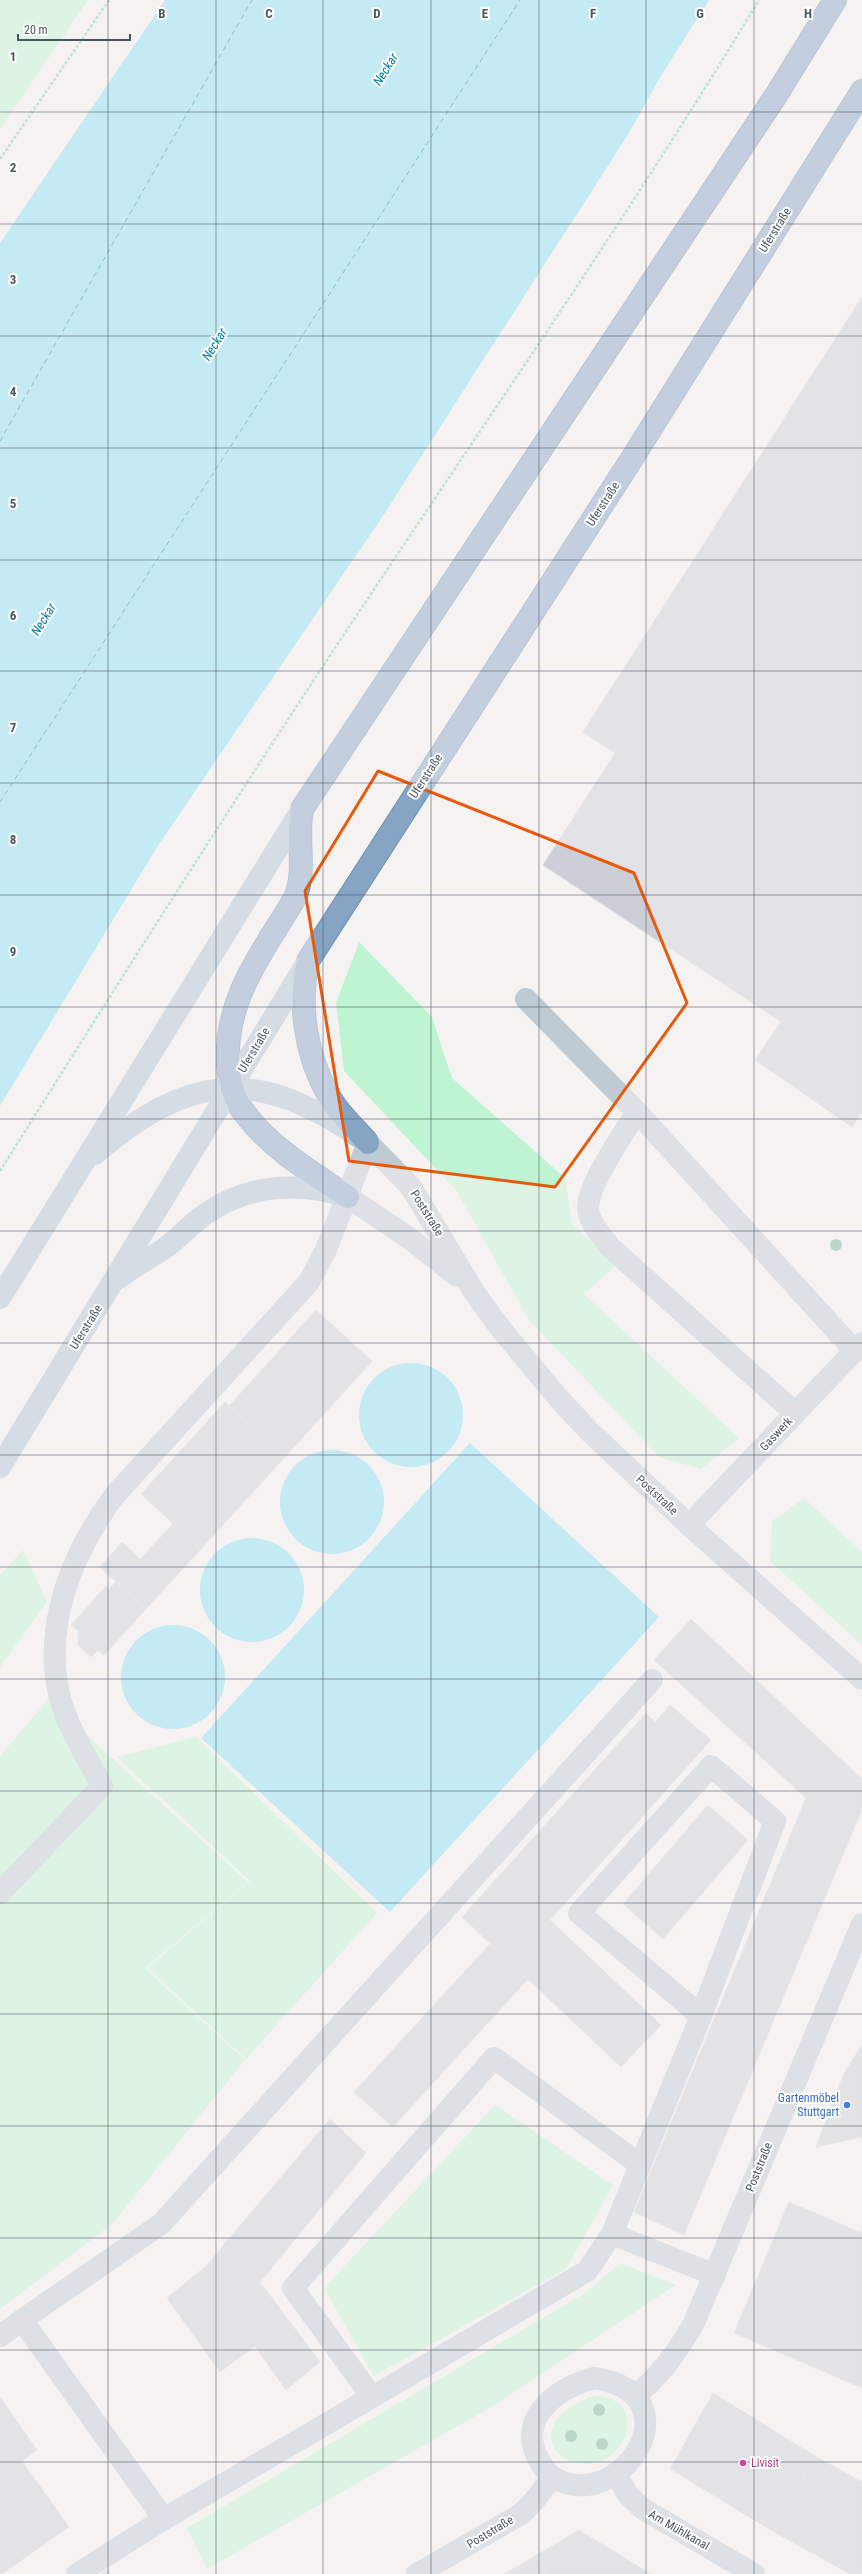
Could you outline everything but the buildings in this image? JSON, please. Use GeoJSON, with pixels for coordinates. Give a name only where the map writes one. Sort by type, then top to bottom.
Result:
{"type":"FeatureCollection","features":[{"type":"Feature","properties":{"kind":"highway"},"geometry":{"type":"LineString","coordinates":[[348,1197],[301,1165],[258,1129],[238,1103],[231,1087],[228,1040],[233,1010],[244,982],[295,898],[301,884],[303,867],[300,833],[302,809],[771,104],[835,0]]}},
{"type":"Feature","properties":{"kind":"highway","name":"Uferstraße"},"geometry":{"type":"LineString","coordinates":[[308,961],[633,457],[862,91]]}},
{"type":"Feature","properties":{"kind":"highway"},"geometry":{"type":"LineString","coordinates":[[308,961],[303,997],[313,1059],[329,1097],[368,1143]]}},
{"type":"Feature","properties":{"kind":"main road"},"geometry":{"type":"LineString","coordinates":[[0,1298],[302,809]]}},
{"type":"Feature","properties":{"kind":"main road","name":"Uferstraße"},"geometry":{"type":"LineString","coordinates":[[0,1467],[308,961]]}},
{"type":"Feature","properties":{"kind":"main road"},"geometry":{"type":"LineString","coordinates":[[76,1174],[109,1143],[148,1115],[202,1092],[231,1087],[256,1089],[303,1104],[368,1143]]}},
{"type":"Feature","properties":{"kind":"main road"},"geometry":{"type":"LineString","coordinates":[[111,1286],[124,1274],[165,1249],[208,1213],[242,1196],[267,1189],[292,1186],[321,1188],[348,1197]]}},
{"type":"Feature","properties":{"kind":"street"},"geometry":{"type":"LineString","coordinates":[[526,999],[637,1112],[858,1347]]}},
{"type":"Feature","properties":{"kind":"street"},"geometry":{"type":"LineString","coordinates":[[637,1112],[593,1187],[588,1208],[594,1226],[610,1247],[795,1413]]}},
{"type":"Feature","properties":{"kind":"street"},"geometry":{"type":"LineString","coordinates":[[0,1893],[102,1786],[75,1733],[61,1699],[55,1667],[56,1637],[61,1604],[80,1548],[95,1522],[114,1496],[309,1282],[325,1252],[348,1197],[368,1143]]}},
{"type":"Feature","properties":{"kind":"street","name":"Poststraße"},"geometry":{"type":"LineString","coordinates":[[368,1143],[411,1187],[474,1292],[501,1329],[560,1400],[590,1432],[689,1525],[862,1679]]}},
{"type":"Feature","properties":{"kind":"street","name":"Poststraße"},"geometry":{"type":"LineString","coordinates":[[348,1197],[444,1263],[474,1292]]}},
{"type":"Feature","properties":{"kind":"street","name":"Gaswerk"},"geometry":{"type":"LineString","coordinates":[[689,1525],[858,1347]]}},
{"type":"Feature","properties":{"kind":"street"},"geometry":{"type":"LineString","coordinates":[[0,2336],[161,2224],[652,1680]]}},
{"type":"Feature","properties":{"kind":"street"},"geometry":{"type":"LineString","coordinates":[[77,2574],[164,2519],[587,2271],[612,2234],[700,2016],[775,1821],[711,1766],[579,1914],[700,2016]]}},
{"type":"Feature","properties":{"kind":"street","name":"Poststraße"},"geometry":{"type":"LineString","coordinates":[[635,2396],[657,2378],[679,2348],[693,2325],[862,1924]]}},
{"type":"Feature","properties":{"kind":"street"},"geometry":{"type":"LineString","coordinates":[[372,2397],[293,2288],[494,2058],[639,2164]]}},
{"type":"Feature","properties":{"kind":"street"},"geometry":{"type":"LineString","coordinates":[[612,2234],[715,2275]]}},
{"type":"Feature","properties":{"kind":"street"},"geometry":{"type":"LineString","coordinates":[[22,2320],[164,2519]]}},
{"type":"Feature","properties":{"kind":"street"},"geometry":{"type":"LineString","coordinates":[[594,2378],[624,2385],[635,2396],[643,2411],[646,2427],[643,2442],[630,2462],[616,2473],[597,2482],[577,2485],[552,2477],[541,2466],[534,2451],[532,2437],[534,2421],[542,2408],[570,2386],[594,2378]]}},
{"type":"Feature","properties":{"kind":"street","name":"Am Mühlkanal"},"geometry":{"type":"LineString","coordinates":[[616,2473],[627,2494],[643,2509],[752,2574]]}},
{"type":"Feature","properties":{"kind":"street","name":"Poststraße"},"geometry":{"type":"LineString","coordinates":[[417,2574],[521,2514],[534,2501],[552,2477]]}},
{"type":"Feature","properties":{"kind":"path"},"geometry":{"type":"LineString","coordinates":[[0,159],[109,0]]}},
{"type":"Feature","properties":{"kind":"path"},"geometry":{"type":"LineString","coordinates":[[0,1171],[82,1039],[328,659],[684,125],[759,0]]}},
{"type":"Feature","properties":{"kind":"highlighted area"},"geometry":{"type":"Polygon","coordinates":[[[378,771],[634,873],[687,1003],[555,1187],[349,1161],[305,891],[378,771]]]}},
{"type":"Feature","properties":{"kind":"green space"},"geometry":{"type":"Polygon","coordinates":[[[0,0],[88,0],[0,129],[0,0]]]}},
{"type":"Feature","properties":{"kind":"green space"},"geometry":{"type":"Polygon","coordinates":[[[359,942],[432,1017],[452,1078],[565,1178],[572,1223],[615,1266],[584,1294],[739,1438],[701,1469],[659,1457],[529,1320],[456,1190],[344,1071],[336,1003],[359,942]]]}},
{"type":"Feature","properties":{"kind":"green space"},"geometry":{"type":"Polygon","coordinates":[[[804,1498],[862,1552],[862,1645],[770,1561],[772,1521],[804,1498]]]}},
{"type":"Feature","properties":{"kind":"green space"},"geometry":{"type":"Polygon","coordinates":[[[23,1550],[47,1602],[0,1667],[0,1575],[23,1550]]]}},
{"type":"Feature","properties":{"kind":"green space"},"geometry":{"type":"Polygon","coordinates":[[[48,1700],[248,1882],[145,1968],[245,2060],[112,2224],[0,2309],[0,1756],[48,1700]]]}},
{"type":"Feature","properties":{"kind":"green space"},"geometry":{"type":"Polygon","coordinates":[[[196,1737],[377,1913],[246,2059],[147,1968],[250,1881],[117,1757],[196,1737]]]}},
{"type":"Feature","properties":{"kind":"green space"},"geometry":{"type":"Polygon","coordinates":[[[495,2105],[613,2185],[566,2269],[374,2376],[324,2288],[495,2105]]]}},
{"type":"Feature","properties":{"kind":"green space"},"geometry":{"type":"Polygon","coordinates":[[[620,2263],[676,2285],[493,2406],[207,2569],[187,2528],[585,2293],[620,2263]]]}},
{"type":"Feature","properties":{"kind":"green space"},"geometry":{"type":"Polygon","coordinates":[[[594,2396],[612,2400],[623,2408],[627,2420],[626,2433],[620,2446],[610,2456],[595,2463],[570,2462],[564,2459],[555,2449],[552,2439],[552,2430],[555,2422],[568,2409],[577,2403],[594,2396]]]}},
{"type":"Feature","properties":{"kind":"water","name":"Neckar"},"geometry":{"type":"Polygon","coordinates":[[[165,0],[709,0],[659,79],[629,133],[383,516],[159,844],[0,1106],[0,243],[165,0]]]}},
{"type":"Feature","properties":{"kind":"water"},"geometry":{"type":"Polygon","coordinates":[[[411,1363],[431,1367],[448,1378],[459,1395],[463,1415],[459,1435],[448,1452],[431,1463],[411,1467],[391,1463],[374,1452],[363,1435],[359,1415],[363,1395],[374,1378],[391,1367],[411,1363]]]}},
{"type":"Feature","properties":{"kind":"water"},"geometry":{"type":"Polygon","coordinates":[[[470,1443],[659,1617],[390,1912],[201,1738],[470,1443]]]}},
{"type":"Feature","properties":{"kind":"water"},"geometry":{"type":"Polygon","coordinates":[[[332,1450],[352,1454],[369,1465],[380,1482],[384,1502],[380,1522],[369,1539],[352,1550],[332,1554],[312,1550],[295,1539],[284,1522],[280,1502],[284,1482],[295,1465],[312,1454],[332,1450]]]}},
{"type":"Feature","properties":{"kind":"water"},"geometry":{"type":"Polygon","coordinates":[[[252,1538],[272,1542],[289,1553],[300,1570],[304,1590],[300,1610],[289,1627],[272,1638],[252,1642],[232,1638],[215,1627],[204,1610],[200,1590],[204,1570],[215,1553],[232,1542],[252,1538]]]}},
{"type":"Feature","properties":{"kind":"water"},"geometry":{"type":"Polygon","coordinates":[[[173,1625],[193,1629],[210,1640],[221,1657],[225,1677],[221,1697],[210,1714],[193,1725],[173,1729],[153,1725],[136,1714],[125,1697],[121,1677],[125,1657],[136,1640],[153,1629],[173,1625]]]}},
{"type":"Feature","properties":{"kind":"ferry route"},"geometry":{"type":"LineString","coordinates":[[0,441],[252,0]]}},
{"type":"Feature","properties":{"kind":"ferry route"},"geometry":{"type":"LineString","coordinates":[[0,802],[520,0]]}},
{"type":"Feature","properties":{"kind":"place","name":"Gartenmöbel Stuttgart"},"geometry":{"type":"Point","coordinates":[847,2105]}},
{"type":"Feature","properties":{"kind":"place","name":"Livisit"},"geometry":{"type":"Point","coordinates":[743,2463]}}]}
